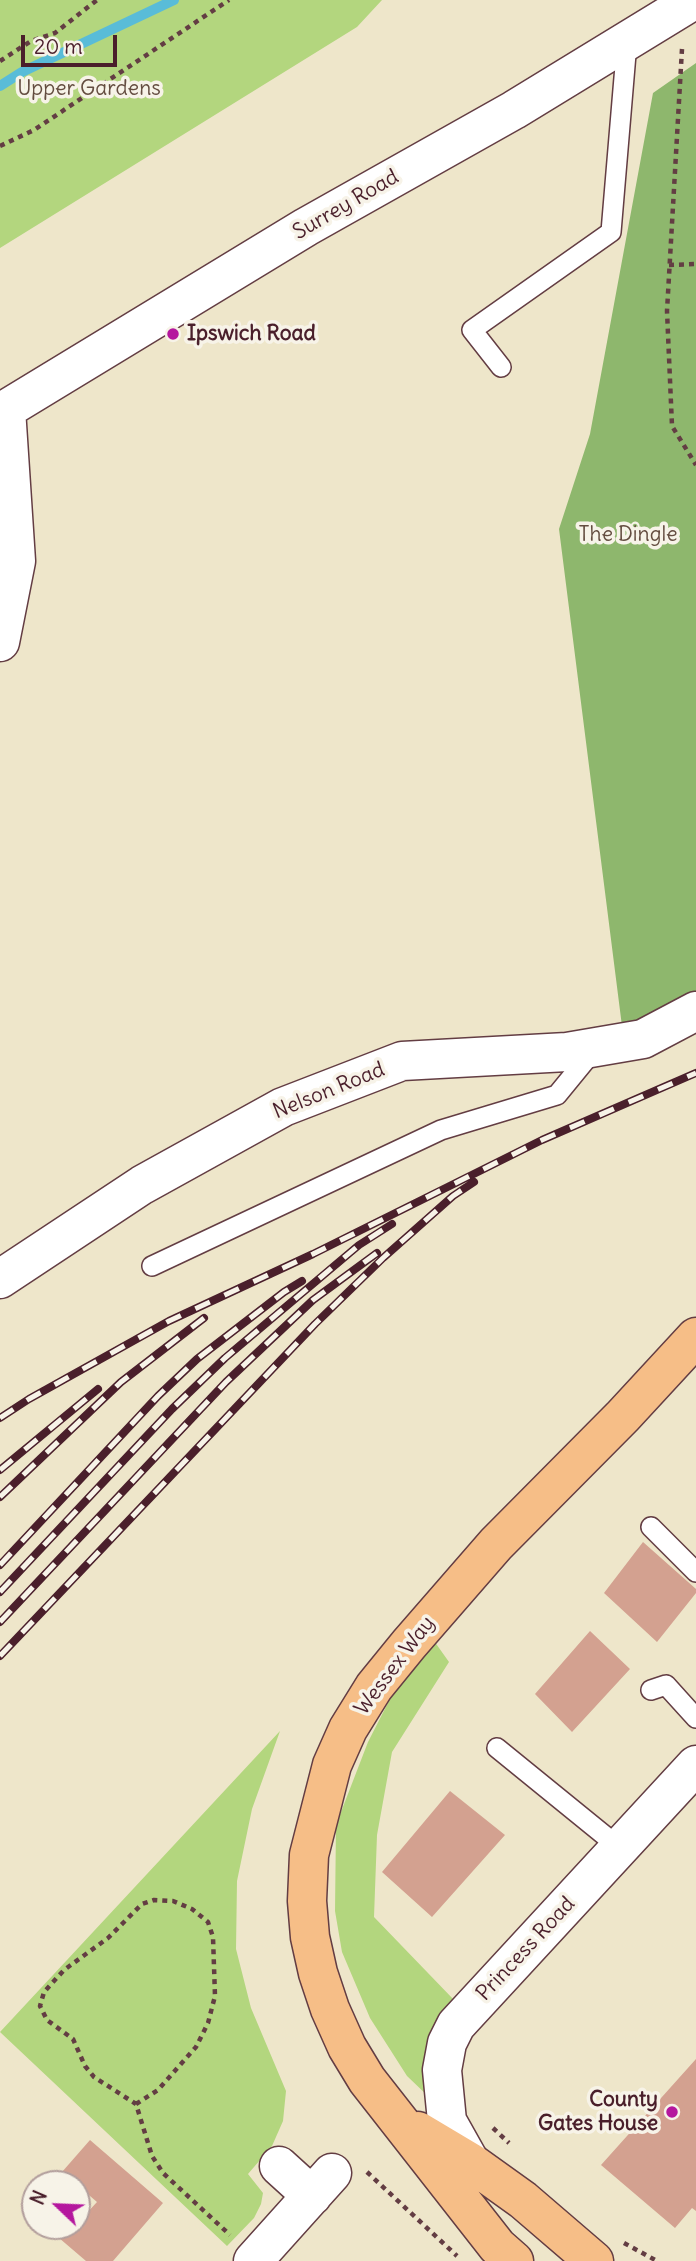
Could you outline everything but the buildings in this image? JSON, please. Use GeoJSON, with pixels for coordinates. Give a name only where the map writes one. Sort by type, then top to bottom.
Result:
{"type":"FeatureCollection","features":[{"type":"Feature","properties":{"kind":"highway","name":"Wessex Way"},"geometry":{"type":"LineString","coordinates":[[594,2261],[523,2200],[470,2162],[398,2120],[368,2080],[347,2047],[322,1985],[310,1937],[307,1900],[309,1855],[332,1765],[348,1729],[374,1687],[496,1544],[623,1416],[696,1337]]}},
{"type":"Feature","properties":{"kind":"highway"},"geometry":{"type":"LineString","coordinates":[[398,2120],[497,2246],[514,2261]]}},
{"type":"Feature","properties":{"kind":"street","name":"Surrey Road"},"geometry":{"type":"LineString","coordinates":[[3,411],[306,227],[514,110],[689,3]]}},
{"type":"Feature","properties":{"kind":"street"},"geometry":{"type":"LineString","coordinates":[[0,642],[16,561],[3,411]]}},
{"type":"Feature","properties":{"kind":"street","name":"Nelson Road"},"geometry":{"type":"LineString","coordinates":[[0,1279],[142,1185],[283,1107],[402,1061],[567,1052],[643,1039],[696,1011]]}},
{"type":"Feature","properties":{"kind":"street","name":"Princess Road"},"geometry":{"type":"LineString","coordinates":[[470,2162],[447,2121],[442,2070],[447,2043],[456,2025],[696,1765]]}},
{"type":"Feature","properties":{"kind":"street"},"geometry":{"type":"LineString","coordinates":[[254,2260],[322,2184],[279,2166]]}},
{"type":"Feature","properties":{"kind":"lane"},"geometry":{"type":"LineString","coordinates":[[501,367],[472,330],[611,232],[627,42]]}},
{"type":"Feature","properties":{"kind":"lane"},"geometry":{"type":"LineString","coordinates":[[152,1266],[441,1130],[557,1095],[596,1047]]}},
{"type":"Feature","properties":{"kind":"lane"},"geometry":{"type":"LineString","coordinates":[[651,1527],[696,1572]]}},
{"type":"Feature","properties":{"kind":"lane"},"geometry":{"type":"LineString","coordinates":[[651,1690],[666,1685],[696,1718]]}},
{"type":"Feature","properties":{"kind":"lane"},"geometry":{"type":"LineString","coordinates":[[497,1748],[620,1848]]}},
{"type":"Feature","properties":{"kind":"path"},"geometry":{"type":"LineString","coordinates":[[0,61],[31,41],[55,33],[97,0]]}},
{"type":"Feature","properties":{"kind":"path"},"geometry":{"type":"LineString","coordinates":[[0,146],[34,130],[229,0]]}},
{"type":"Feature","properties":{"kind":"path"},"geometry":{"type":"LineString","coordinates":[[689,3],[667,311],[671,426],[696,465]]}},
{"type":"Feature","properties":{"kind":"path"},"geometry":{"type":"LineString","coordinates":[[669,265],[696,264]]}},
{"type":"Feature","properties":{"kind":"path"},"geometry":{"type":"LineString","coordinates":[[136,2104],[158,2090],[196,2047],[208,2024],[215,1996],[213,1937],[208,1922],[192,1909],[173,1901],[154,1900],[142,1904],[108,1938],[64,1970],[44,1992],[40,2006],[47,2020],[73,2039],[85,2066],[94,2077],[136,2104],[152,2156],[163,2173],[254,2260]]}},
{"type":"Feature","properties":{"kind":"path"},"geometry":{"type":"LineString","coordinates":[[322,2184],[365,2170],[462,2261]]}},
{"type":"Feature","properties":{"kind":"green space","name":"Upper Gardens"},"geometry":{"type":"Polygon","coordinates":[[[0,0],[382,0],[357,27],[0,248],[0,0]]]}},
{"type":"Feature","properties":{"kind":"green space","name":"The Dingle"},"geometry":{"type":"Polygon","coordinates":[[[696,63],[696,1027],[624,1042],[559,529],[590,434],[653,93],[696,63]]]}},
{"type":"Feature","properties":{"kind":"green space"},"geometry":{"type":"Polygon","coordinates":[[[432,1638],[449,1662],[392,1752],[377,1835],[374,1917],[455,2001],[430,2098],[407,2076],[370,2018],[342,1952],[335,1911],[336,1825],[368,1742],[391,1697],[432,1638]]]}},
{"type":"Feature","properties":{"kind":"green space"},"geometry":{"type":"Polygon","coordinates":[[[280,1731],[252,1809],[237,1881],[236,1949],[251,2008],[286,2091],[283,2121],[272,2146],[248,2174],[263,2193],[261,2204],[254,2218],[227,2246],[0,2032],[280,1731]]]}},
{"type":"Feature","properties":{"kind":"waterway"},"geometry":{"type":"LineString","coordinates":[[0,86],[22,72],[174,0]]}},
{"type":"Feature","properties":{"kind":"railway"},"geometry":{"type":"LineString","coordinates":[[0,1418],[169,1321],[313,1254],[542,1140],[696,1073]]}},
{"type":"Feature","properties":{"kind":"railway"},"geometry":{"type":"LineString","coordinates":[[0,1656],[315,1324],[383,1258],[453,1196],[474,1182]]}},
{"type":"Feature","properties":{"kind":"railway"},"geometry":{"type":"LineString","coordinates":[[0,1592],[172,1409],[225,1358],[359,1245],[392,1224]]}},
{"type":"Feature","properties":{"kind":"railway"},"geometry":{"type":"LineString","coordinates":[[0,1622],[226,1382],[313,1300],[377,1253]]}},
{"type":"Feature","properties":{"kind":"railway"},"geometry":{"type":"LineString","coordinates":[[0,1565],[158,1396],[197,1359],[302,1281]]}},
{"type":"Feature","properties":{"kind":"railway"},"geometry":{"type":"LineString","coordinates":[[0,1497],[121,1382],[204,1318]]}},
{"type":"Feature","properties":{"kind":"railway"},"geometry":{"type":"LineString","coordinates":[[0,1470],[98,1389]]}},
{"type":"Feature","properties":{"kind":"place","name":"Ipswich Road"},"geometry":{"type":"Point","coordinates":[173,334]}},
{"type":"Feature","properties":{"kind":"place","name":"County Gates House"},"geometry":{"type":"Point","coordinates":[672,2112]}}]}
